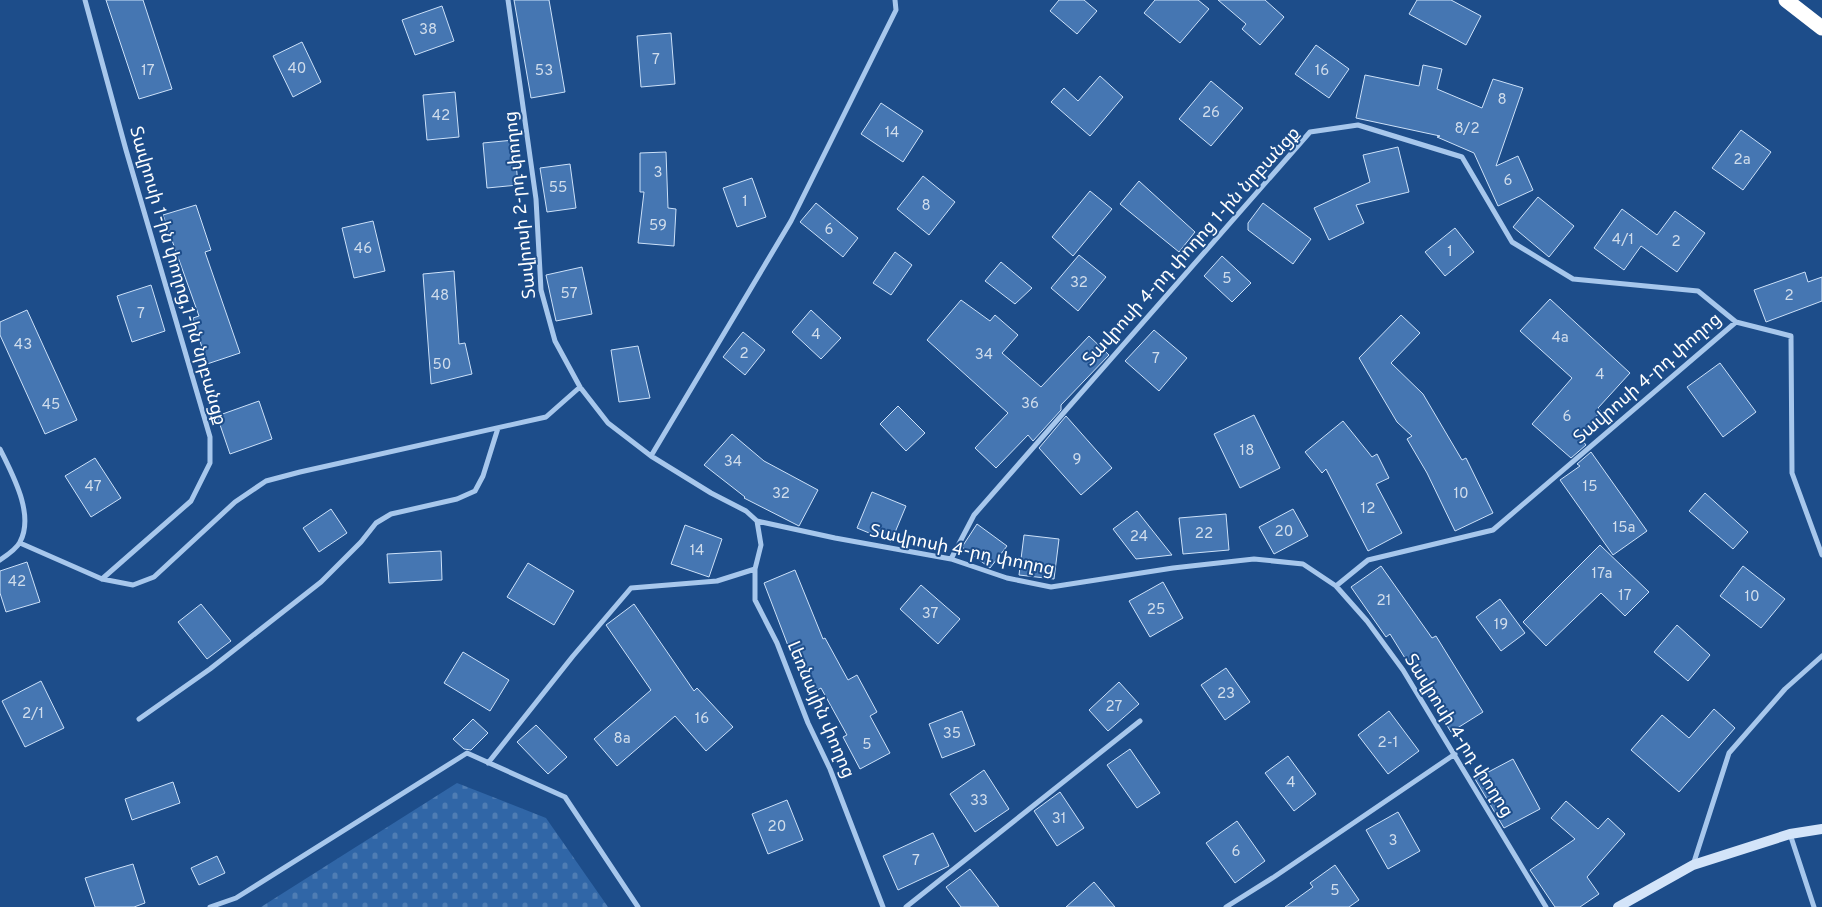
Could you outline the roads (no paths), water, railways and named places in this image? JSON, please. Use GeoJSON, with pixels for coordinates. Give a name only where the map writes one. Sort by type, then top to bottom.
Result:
{"type":"FeatureCollection","features":[{"type":"Feature","properties":{"kind":"highway"},"geometry":{"type":"LineString","coordinates":[[1786,0],[1822,28]]}},
{"type":"Feature","properties":{"kind":"street","name":"Տավրոսի 1-ին փողոց,1-ին նրբանցք"},"geometry":{"type":"LineString","coordinates":[[85,0],[126,150],[210,437],[210,463],[191,501],[102,579]]}},
{"type":"Feature","properties":{"kind":"street","name":"Տավրոսի 2-րդ փողոց"},"geometry":{"type":"LineString","coordinates":[[508,0],[536,199],[541,290],[555,341],[580,387],[608,423],[651,456],[711,494],[746,511],[757,521]]}},
{"type":"Feature","properties":{"kind":"street"},"geometry":{"type":"LineString","coordinates":[[651,456],[791,222],[896,10],[895,0]]}},
{"type":"Feature","properties":{"kind":"street","name":"Տավրոսի 4-րդ փողոց 1-ին նրբանցք"},"geometry":{"type":"LineString","coordinates":[[951,559],[974,515],[1310,132],[1358,125],[1462,157],[1512,242],[1573,279],[1698,291],[1736,322]]}},
{"type":"Feature","properties":{"kind":"street","name":"Տավրոսի 4-րդ փողոց"},"geometry":{"type":"LineString","coordinates":[[1336,586],[1368,560],[1493,530],[1736,322],[1791,336],[1792,473],[1822,555]]}},
{"type":"Feature","properties":{"kind":"street"},"geometry":{"type":"LineString","coordinates":[[20,543],[102,579],[133,585],[154,577],[236,502],[266,481],[546,417],[580,387]]}},
{"type":"Feature","properties":{"kind":"street"},"geometry":{"type":"LineString","coordinates":[[140,719],[210,669],[321,582],[361,542],[376,524],[392,514],[457,499],[475,491],[483,476],[498,428]]}},
{"type":"Feature","properties":{"kind":"street"},"geometry":{"type":"LineString","coordinates":[[0,449],[14,477],[26,517],[20,543],[0,560]]}},
{"type":"Feature","properties":{"kind":"street","name":"Տավրոսի 4-րդ փողոց"},"geometry":{"type":"LineString","coordinates":[[757,521],[834,538],[951,559],[1007,578],[1051,587],[1173,568],[1254,559],[1303,564],[1336,586],[1367,621],[1403,670],[1546,907]]}},
{"type":"Feature","properties":{"kind":"street","name":"Լեռնային փողոց"},"geometry":{"type":"LineString","coordinates":[[757,521],[760,545],[755,569],[755,600],[777,643],[808,724],[830,769],[883,907]]}},
{"type":"Feature","properties":{"kind":"street"},"geometry":{"type":"LineString","coordinates":[[488,763],[573,656],[631,588],[717,581],[755,569]]}},
{"type":"Feature","properties":{"kind":"street"},"geometry":{"type":"LineString","coordinates":[[1693,865],[1729,753],[1785,689],[1822,656]]}},
{"type":"Feature","properties":{"kind":"street"},"geometry":{"type":"LineString","coordinates":[[906,907],[1140,721]]}},
{"type":"Feature","properties":{"kind":"street"},"geometry":{"type":"LineString","coordinates":[[210,907],[236,898],[467,753],[566,798],[638,907]]}},
{"type":"Feature","properties":{"kind":"street"},"geometry":{"type":"LineString","coordinates":[[1226,907],[1274,877],[1455,754]]}},
{"type":"Feature","properties":{"kind":"street"},"geometry":{"type":"LineString","coordinates":[[1618,907],[1693,865],[1790,834],[1822,829]]}},
{"type":"Feature","properties":{"kind":"street"},"geometry":{"type":"LineString","coordinates":[[1790,834],[1814,907]]}}]}
